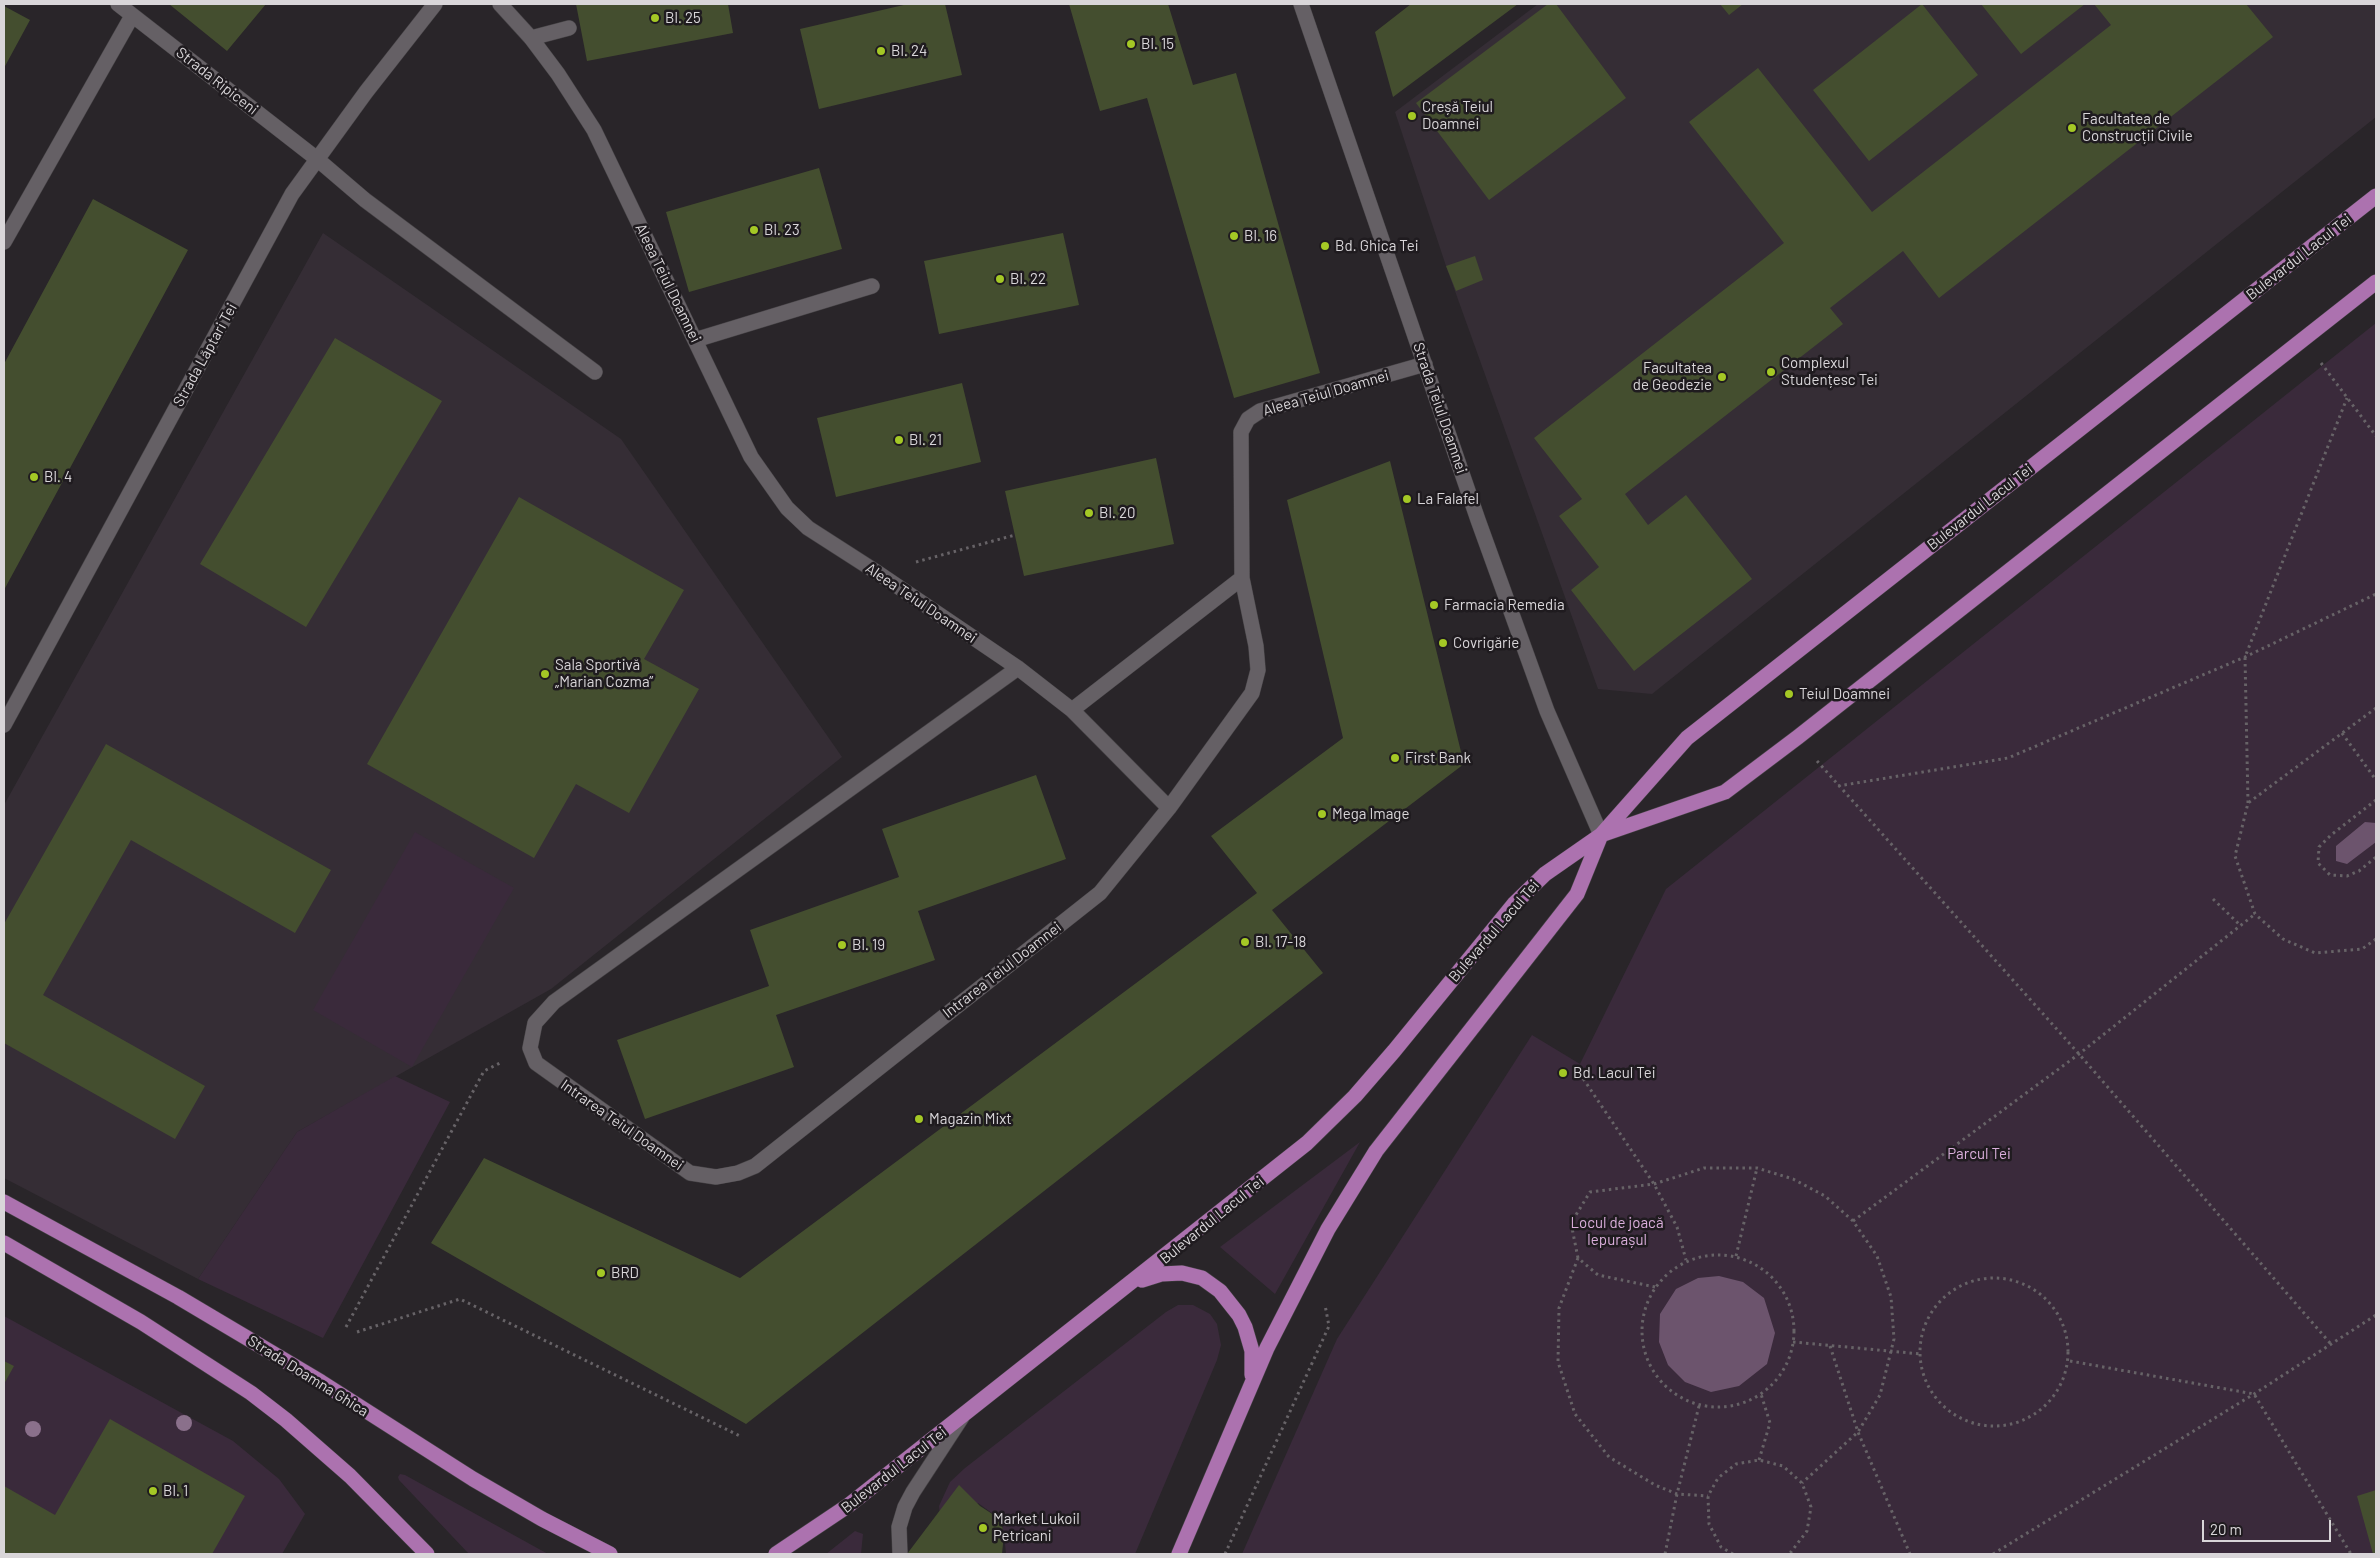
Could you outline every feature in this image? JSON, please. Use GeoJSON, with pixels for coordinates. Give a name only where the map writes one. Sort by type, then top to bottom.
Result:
{"type":"FeatureCollection","features":[{"type":"Feature","properties":{"kind":"main road","name":"Bulevardul Lacul Tei"},"geometry":{"type":"LineString","coordinates":[[776,1554],[850,1505],[1307,1143],[1355,1096],[1394,1051],[1514,904],[1545,874],[1601,835],[1687,738],[2376,196]]}},
{"type":"Feature","properties":{"kind":"main road","name":"Bulevardul Lacul Tei"},"geometry":{"type":"LineString","coordinates":[[1179,1554],[1248,1390],[1314,1253],[1376,1151],[1577,894],[1601,835],[1725,792],[1798,738],[2376,282]]}},
{"type":"Feature","properties":{"kind":"main road","name":"Strada Doamna Ghica"},"geometry":{"type":"LineString","coordinates":[[4,1202],[178,1297],[321,1382],[472,1479],[542,1519],[610,1554]]}},
{"type":"Feature","properties":{"kind":"main road"},"geometry":{"type":"LineString","coordinates":[[4,1243],[141,1322],[251,1393],[286,1420],[350,1476],[427,1554]]}},
{"type":"Feature","properties":{"kind":"main road"},"geometry":{"type":"LineString","coordinates":[[1121,1292],[1142,1280],[1174,1272],[1192,1274],[1220,1291],[1239,1315],[1250,1340],[1252,1368],[1248,1390]]}},
{"type":"Feature","properties":{"kind":"street","name":"Strada Ripiceni"},"geometry":{"type":"LineString","coordinates":[[118,4],[317,159],[365,200],[595,372]]}},
{"type":"Feature","properties":{"kind":"street","name":"Strada Lăptari Tei"},"geometry":{"type":"LineString","coordinates":[[4,726],[292,194],[366,92],[434,4]]}},
{"type":"Feature","properties":{"kind":"street","name":"Aleea Teiul Doamnei"},"geometry":{"type":"LineString","coordinates":[[500,4],[531,38],[558,74],[594,130],[751,457],[768,484],[787,508],[808,528],[1018,668],[1072,710],[1169,808]]}},
{"type":"Feature","properties":{"kind":"street","name":"Strada Teiul Doamnei"},"geometry":{"type":"LineString","coordinates":[[1301,4],[1478,520],[1547,711],[1601,835]]}},
{"type":"Feature","properties":{"kind":"street"},"geometry":{"type":"LineString","coordinates":[[4,242],[132,16]]}},
{"type":"Feature","properties":{"kind":"street"},"geometry":{"type":"LineString","coordinates":[[531,38],[569,28]]}},
{"type":"Feature","properties":{"kind":"street"},"geometry":{"type":"LineString","coordinates":[[695,340],[872,286]]}},
{"type":"Feature","properties":{"kind":"street","name":"Aleea Teiul Doamnei"},"geometry":{"type":"LineString","coordinates":[[1242,578],[1241,432],[1248,419],[1260,411],[1425,364]]}},
{"type":"Feature","properties":{"kind":"street"},"geometry":{"type":"LineString","coordinates":[[1072,710],[1242,578]]}},
{"type":"Feature","properties":{"kind":"street","name":"Intrarea Teiul Doamnei"},"geometry":{"type":"LineString","coordinates":[[530,1048],[536,1063],[690,1173],[716,1177],[738,1173],[755,1166],[1100,893],[1169,808],[1252,693],[1258,670],[1256,646],[1242,578]]}},
{"type":"Feature","properties":{"kind":"street"},"geometry":{"type":"LineString","coordinates":[[530,1048],[535,1023],[554,1002],[1018,668]]}},
{"type":"Feature","properties":{"kind":"street"},"geometry":{"type":"LineString","coordinates":[[900,1554],[898,1527],[906,1507],[913,1492],[962,1417]]}},
{"type":"Feature","properties":{"kind":"path"},"geometry":{"type":"LineString","coordinates":[[2320,362],[2376,436]]}},
{"type":"Feature","properties":{"kind":"path"},"geometry":{"type":"LineString","coordinates":[[2347,398],[2245,657],[2248,803],[2235,856],[2255,914],[2283,939],[2315,953],[2362,948],[2376,939]]}},
{"type":"Feature","properties":{"kind":"path"},"geometry":{"type":"LineString","coordinates":[[878,573],[1015,535]]}},
{"type":"Feature","properties":{"kind":"path"},"geometry":{"type":"LineString","coordinates":[[1838,786],[2008,758],[2245,657],[2376,594]]}},
{"type":"Feature","properties":{"kind":"path"},"geometry":{"type":"LineString","coordinates":[[2248,803],[2376,708]]}},
{"type":"Feature","properties":{"kind":"path"},"geometry":{"type":"LineString","coordinates":[[2342,733],[2376,780]]}},
{"type":"Feature","properties":{"kind":"path"},"geometry":{"type":"LineString","coordinates":[[1798,738],[1838,786],[2079,1054],[2330,1343]]}},
{"type":"Feature","properties":{"kind":"path"},"geometry":{"type":"LineString","coordinates":[[2376,800],[2331,835],[2319,847],[2318,863],[2330,875],[2347,876],[2359,871],[2376,857]]}},
{"type":"Feature","properties":{"kind":"path"},"geometry":{"type":"LineString","coordinates":[[2214,899],[2241,926]]}},
{"type":"Feature","properties":{"kind":"path"},"geometry":{"type":"LineString","coordinates":[[1853,1221],[2079,1054],[2255,914]]}},
{"type":"Feature","properties":{"kind":"path"},"geometry":{"type":"LineString","coordinates":[[346,1327],[484,1071],[530,1048]]}},
{"type":"Feature","properties":{"kind":"path"},"geometry":{"type":"LineString","coordinates":[[1576,1068],[1654,1184],[1677,1227],[1686,1260]]}},
{"type":"Feature","properties":{"kind":"path"},"geometry":{"type":"LineString","coordinates":[[1708,1496],[1677,1494],[1655,1485],[1609,1457],[1575,1414],[1558,1362],[1559,1308],[1578,1258],[1571,1223],[1590,1192],[1654,1184],[1704,1168],[1757,1168],[1801,1183],[1825,1196],[1853,1221],[1877,1256],[1891,1297],[1894,1339],[1880,1395],[1858,1432],[1802,1483]]}},
{"type":"Feature","properties":{"kind":"path"},"geometry":{"type":"LineString","coordinates":[[1736,1256],[1757,1168]]}},
{"type":"Feature","properties":{"kind":"path"},"geometry":{"type":"LineString","coordinates":[[1225,1554],[1329,1326],[1314,1253]]}},
{"type":"Feature","properties":{"kind":"path"},"geometry":{"type":"LineString","coordinates":[[1706,1255],[1736,1256],[1754,1263],[1775,1280],[1790,1304],[1795,1331],[1790,1358],[1776,1382],[1754,1400],[1727,1408],[1699,1406],[1671,1392],[1650,1368],[1641,1338],[1645,1307],[1660,1279],[1686,1260],[1706,1255]]}},
{"type":"Feature","properties":{"kind":"path"},"geometry":{"type":"LineString","coordinates":[[1578,1258],[1598,1275],[1655,1288]]}},
{"type":"Feature","properties":{"kind":"path"},"geometry":{"type":"LineString","coordinates":[[2004,1277],[2040,1292],[2052,1307],[2064,1323],[2070,1361],[2058,1393],[2034,1416],[2002,1427],[1968,1423],[1940,1405],[1923,1376],[1920,1343],[1934,1306],[1965,1282],[2004,1277]]}},
{"type":"Feature","properties":{"kind":"path"},"geometry":{"type":"LineString","coordinates":[[357,1332],[460,1299],[742,1437]]}},
{"type":"Feature","properties":{"kind":"path"},"geometry":{"type":"LineString","coordinates":[[1993,1554],[2254,1394],[2376,1314]]}},
{"type":"Feature","properties":{"kind":"path"},"geometry":{"type":"LineString","coordinates":[[1793,1342],[1921,1354]]}},
{"type":"Feature","properties":{"kind":"path"},"geometry":{"type":"LineString","coordinates":[[1830,1346],[1858,1432],[1910,1554]]}},
{"type":"Feature","properties":{"kind":"path"},"geometry":{"type":"LineString","coordinates":[[2070,1361],[2254,1394],[2351,1554]]}},
{"type":"Feature","properties":{"kind":"path"},"geometry":{"type":"LineString","coordinates":[[1759,1460],[1770,1422],[1761,1394]]}},
{"type":"Feature","properties":{"kind":"path"},"geometry":{"type":"LineString","coordinates":[[1665,1554],[1677,1494],[1699,1406]]}},
{"type":"Feature","properties":{"kind":"path"},"geometry":{"type":"LineString","coordinates":[[1733,1554],[1721,1547],[1709,1524],[1708,1496],[1718,1478],[1736,1464],[1759,1460],[1784,1466],[1802,1483],[1811,1507],[1807,1532],[1791,1552],[1786,1554]]}},
{"type":"Feature","properties":{"kind":"shaded area","name":"Complexul Studențesc Tei"},"geometry":{"type":"Polygon","coordinates":[[[1538,4],[2376,4],[2376,117],[1652,694],[1598,689],[1446,266],[1395,112],[1538,4]]]}},
{"type":"Feature","properties":{"kind":"shaded area"},"geometry":{"type":"Polygon","coordinates":[[[323,233],[621,439],[842,757],[551,989],[297,1132],[198,1279],[4,1178],[4,805],[323,233]]]}},
{"type":"Feature","properties":{"kind":"shaded area"},"geometry":{"type":"Polygon","coordinates":[[[2365,822],[2376,823],[2376,842],[2347,864],[2336,861],[2336,846],[2365,822]]]}},
{"type":"Feature","properties":{"kind":"shaded area"},"geometry":{"type":"Polygon","coordinates":[[[1719,1276],[1743,1282],[1764,1298],[1775,1333],[1767,1364],[1739,1386],[1711,1392],[1685,1382],[1668,1365],[1659,1342],[1660,1314],[1676,1289],[1698,1278],[1719,1276]]]}},
{"type":"Feature","properties":{"kind":"green space","name":"Parcul Tei"},"geometry":{"type":"Polygon","coordinates":[[[2376,323],[2376,1554],[1242,1554],[1337,1339],[1532,1035],[1580,1064],[1666,889],[2376,323]]]}},
{"type":"Feature","properties":{"kind":"green space"},"geometry":{"type":"Polygon","coordinates":[[[415,832],[514,888],[412,1067],[313,1010],[415,832]]]}},
{"type":"Feature","properties":{"kind":"green space"},"geometry":{"type":"Polygon","coordinates":[[[395,1076],[450,1102],[323,1338],[198,1279],[297,1132],[395,1076]]]}},
{"type":"Feature","properties":{"kind":"green space"},"geometry":{"type":"Polygon","coordinates":[[[1360,1142],[1275,1294],[1220,1247],[1360,1142]]]}},
{"type":"Feature","properties":{"kind":"green space"},"geometry":{"type":"Polygon","coordinates":[[[1178,1305],[1193,1305],[1210,1314],[1217,1324],[1221,1345],[1217,1360],[1135,1554],[1006,1554],[1000,1519],[978,1503],[949,1537],[940,1515],[939,1506],[950,1482],[965,1468],[1166,1312],[1178,1305]]]}},
{"type":"Feature","properties":{"kind":"green space"},"geometry":{"type":"Polygon","coordinates":[[[4,1316],[233,1441],[279,1479],[305,1514],[282,1554],[4,1554],[4,1316]]]}},
{"type":"Feature","properties":{"kind":"green space"},"geometry":{"type":"Polygon","coordinates":[[[400,1474],[548,1554],[469,1554],[399,1480],[400,1474]]]}},
{"type":"Feature","properties":{"kind":"green space"},"geometry":{"type":"Polygon","coordinates":[[[855,1531],[863,1534],[861,1554],[826,1554],[855,1531]]]}},
{"type":"Feature","properties":{"kind":"building"},"geometry":{"type":"Polygon","coordinates":[[[169,4],[266,4],[227,51],[169,4]]]}},
{"type":"Feature","properties":{"kind":"building","name":"Bl. 25"},"geometry":{"type":"Polygon","coordinates":[[[576,4],[728,4],[733,33],[587,61],[576,4]]]}},
{"type":"Feature","properties":{"kind":"building","name":"Bl. 24"},"geometry":{"type":"Polygon","coordinates":[[[908,4],[945,4],[962,75],[819,109],[800,29],[908,4]]]}},
{"type":"Feature","properties":{"kind":"building","name":"Bl. 16"},"geometry":{"type":"Polygon","coordinates":[[[1069,4],[1168,4],[1193,85],[1236,73],[1320,373],[1234,398],[1147,98],[1100,111],[1069,4]]]}},
{"type":"Feature","properties":{"kind":"building"},"geometry":{"type":"Polygon","coordinates":[[[1411,4],[1518,4],[1393,97],[1375,32],[1411,4]]]}},
{"type":"Feature","properties":{"kind":"building"},"geometry":{"type":"Polygon","coordinates":[[[1548,4],[1556,4],[1626,98],[1489,200],[1416,103],[1548,4]]]}},
{"type":"Feature","properties":{"kind":"building"},"geometry":{"type":"Polygon","coordinates":[[[1720,4],[1743,4],[1729,15],[1720,4]]]}},
{"type":"Feature","properties":{"kind":"building"},"geometry":{"type":"Polygon","coordinates":[[[1922,4],[1978,75],[1869,161],[1813,90],[1922,4]]]}},
{"type":"Feature","properties":{"kind":"building"},"geometry":{"type":"Polygon","coordinates":[[[1981,4],[2085,4],[2021,54],[1981,4]]]}},
{"type":"Feature","properties":{"kind":"building"},"geometry":{"type":"Polygon","coordinates":[[[2094,4],[2246,4],[2273,37],[1939,298],[1903,251],[1830,308],[1843,324],[1625,494],[1648,525],[1686,495],[1752,579],[1634,671],[1571,590],[1599,567],[1559,516],[1582,499],[1534,438],[1784,243],[1689,122],[1758,68],[1872,212],[2111,25],[2094,4]]]}},
{"type":"Feature","properties":{"kind":"building"},"geometry":{"type":"Polygon","coordinates":[[[4,6],[30,20],[4,68],[4,6]]]}},
{"type":"Feature","properties":{"kind":"building","name":"Bl. 23"},"geometry":{"type":"Polygon","coordinates":[[[819,168],[842,249],[689,292],[666,212],[819,168]]]}},
{"type":"Feature","properties":{"kind":"building","name":"Bl. 4"},"geometry":{"type":"Polygon","coordinates":[[[93,199],[188,250],[4,590],[4,364],[93,199]]]}},
{"type":"Feature","properties":{"kind":"building","name":"Bl. 22"},"geometry":{"type":"Polygon","coordinates":[[[1063,233],[1079,305],[939,334],[924,261],[1063,233]]]}},
{"type":"Feature","properties":{"kind":"building"},"geometry":{"type":"Polygon","coordinates":[[[1475,256],[1483,280],[1456,291],[1446,266],[1475,256]]]}},
{"type":"Feature","properties":{"kind":"building"},"geometry":{"type":"Polygon","coordinates":[[[335,338],[442,401],[306,627],[200,564],[335,338]]]}},
{"type":"Feature","properties":{"kind":"building","name":"Bl. 21"},"geometry":{"type":"Polygon","coordinates":[[[962,383],[981,462],[836,497],[817,418],[962,383]]]}},
{"type":"Feature","properties":{"kind":"building","name":"Bl. 20"},"geometry":{"type":"Polygon","coordinates":[[[1156,458],[1174,544],[1024,576],[1005,491],[1156,458]]]}},
{"type":"Feature","properties":{"kind":"building","name":"Bl. 17-18"},"geometry":{"type":"Polygon","coordinates":[[[1390,461],[1464,764],[1272,910],[1323,973],[746,1424],[431,1243],[484,1158],[740,1278],[1257,893],[1211,836],[1343,738],[1287,500],[1390,461]]]}},
{"type":"Feature","properties":{"kind":"building","name":"Sala Sportivă „Marian Cozma”"},"geometry":{"type":"Polygon","coordinates":[[[519,497],[684,590],[644,659],[699,689],[629,813],[576,784],[534,858],[367,764],[519,497]]]}},
{"type":"Feature","properties":{"kind":"building"},"geometry":{"type":"Polygon","coordinates":[[[106,744],[331,870],[295,933],[131,840],[43,995],[205,1086],[175,1139],[4,1043],[4,924],[106,744]]]}},
{"type":"Feature","properties":{"kind":"building","name":"Bl. 19"},"geometry":{"type":"Polygon","coordinates":[[[1036,775],[1066,859],[918,911],[935,960],[776,1015],[794,1067],[645,1119],[617,1040],[769,986],[750,930],[899,877],[882,829],[1036,775]]]}},
{"type":"Feature","properties":{"kind":"building"},"geometry":{"type":"Polygon","coordinates":[[[4,1361],[14,1366],[4,1384],[4,1361]]]}},
{"type":"Feature","properties":{"kind":"building","name":"Bl. 1"},"geometry":{"type":"Polygon","coordinates":[[[110,1419],[245,1496],[212,1554],[4,1554],[4,1486],[55,1515],[110,1419]]]}},
{"type":"Feature","properties":{"kind":"building"},"geometry":{"type":"Polygon","coordinates":[[[959,1485],[980,1506],[1000,1519],[1004,1534],[1002,1554],[907,1554],[959,1485]]]}},
{"type":"Feature","properties":{"kind":"building"},"geometry":{"type":"Polygon","coordinates":[[[2376,1490],[2376,1554],[2373,1554],[2357,1496],[2376,1490]]]}},
{"type":"Feature","properties":{"kind":"place","name":"Bl. 25"},"geometry":{"type":"Point","coordinates":[655,18]}},
{"type":"Feature","properties":{"kind":"place","name":"Bl. 15"},"geometry":{"type":"Point","coordinates":[1131,44]}},
{"type":"Feature","properties":{"kind":"place","name":"Bl. 24"},"geometry":{"type":"Point","coordinates":[881,51]}},
{"type":"Feature","properties":{"kind":"place","name":"Creșă Teiul Doamnei"},"geometry":{"type":"Point","coordinates":[1412,116]}},
{"type":"Feature","properties":{"kind":"place","name":"Facultatea de Construcții Civile"},"geometry":{"type":"Point","coordinates":[2072,128]}},
{"type":"Feature","properties":{"kind":"place","name":"Bl. 23"},"geometry":{"type":"Point","coordinates":[754,230]}},
{"type":"Feature","properties":{"kind":"place","name":"Bl. 16"},"geometry":{"type":"Point","coordinates":[1234,236]}},
{"type":"Feature","properties":{"kind":"place","name":"Bd. Ghica Tei"},"geometry":{"type":"Point","coordinates":[1325,246]}},
{"type":"Feature","properties":{"kind":"place","name":"Bl. 22"},"geometry":{"type":"Point","coordinates":[1000,279]}},
{"type":"Feature","properties":{"kind":"place","name":"Complexul Studențesc Tei"},"geometry":{"type":"Point","coordinates":[1771,372]}},
{"type":"Feature","properties":{"kind":"place","name":"Facultatea de Geodezie"},"geometry":{"type":"Point","coordinates":[1722,377]}},
{"type":"Feature","properties":{"kind":"place","name":"Bl. 21"},"geometry":{"type":"Point","coordinates":[899,440]}},
{"type":"Feature","properties":{"kind":"place","name":"Bl. 4"},"geometry":{"type":"Point","coordinates":[34,477]}},
{"type":"Feature","properties":{"kind":"place","name":"La Falafel"},"geometry":{"type":"Point","coordinates":[1407,499]}},
{"type":"Feature","properties":{"kind":"place","name":"Bl. 20"},"geometry":{"type":"Point","coordinates":[1089,513]}},
{"type":"Feature","properties":{"kind":"place","name":"Farmacia Remedia"},"geometry":{"type":"Point","coordinates":[1434,605]}},
{"type":"Feature","properties":{"kind":"place","name":"Covrigărie"},"geometry":{"type":"Point","coordinates":[1443,643]}},
{"type":"Feature","properties":{"kind":"place","name":"Sala Sportivă „Marian Cozma”"},"geometry":{"type":"Point","coordinates":[545,674]}},
{"type":"Feature","properties":{"kind":"place","name":"Teiul Doamnei"},"geometry":{"type":"Point","coordinates":[1789,694]}},
{"type":"Feature","properties":{"kind":"place","name":"First Bank"},"geometry":{"type":"Point","coordinates":[1395,758]}},
{"type":"Feature","properties":{"kind":"place","name":"Mega Image"},"geometry":{"type":"Point","coordinates":[1322,814]}},
{"type":"Feature","properties":{"kind":"place","name":"Bl. 17-18"},"geometry":{"type":"Point","coordinates":[1245,942]}},
{"type":"Feature","properties":{"kind":"place","name":"Bl. 19"},"geometry":{"type":"Point","coordinates":[842,945]}},
{"type":"Feature","properties":{"kind":"place","name":"Bd. Lacul Tei"},"geometry":{"type":"Point","coordinates":[1563,1073]}},
{"type":"Feature","properties":{"kind":"place","name":"Magazin Mixt"},"geometry":{"type":"Point","coordinates":[919,1119]}},
{"type":"Feature","properties":{"kind":"place","name":"BRD"},"geometry":{"type":"Point","coordinates":[601,1273]}},
{"type":"Feature","properties":{"kind":"place","name":"Bl. 1"},"geometry":{"type":"Point","coordinates":[153,1491]}},
{"type":"Feature","properties":{"kind":"place","name":"Market Lukoil Petricani"},"geometry":{"type":"Point","coordinates":[983,1528]}},
{"type":"Feature","properties":{"kind":"park label","name":"Locul de joacă Iepurașul"},"geometry":{"type":"Point","coordinates":[1617,1232]}}]}
